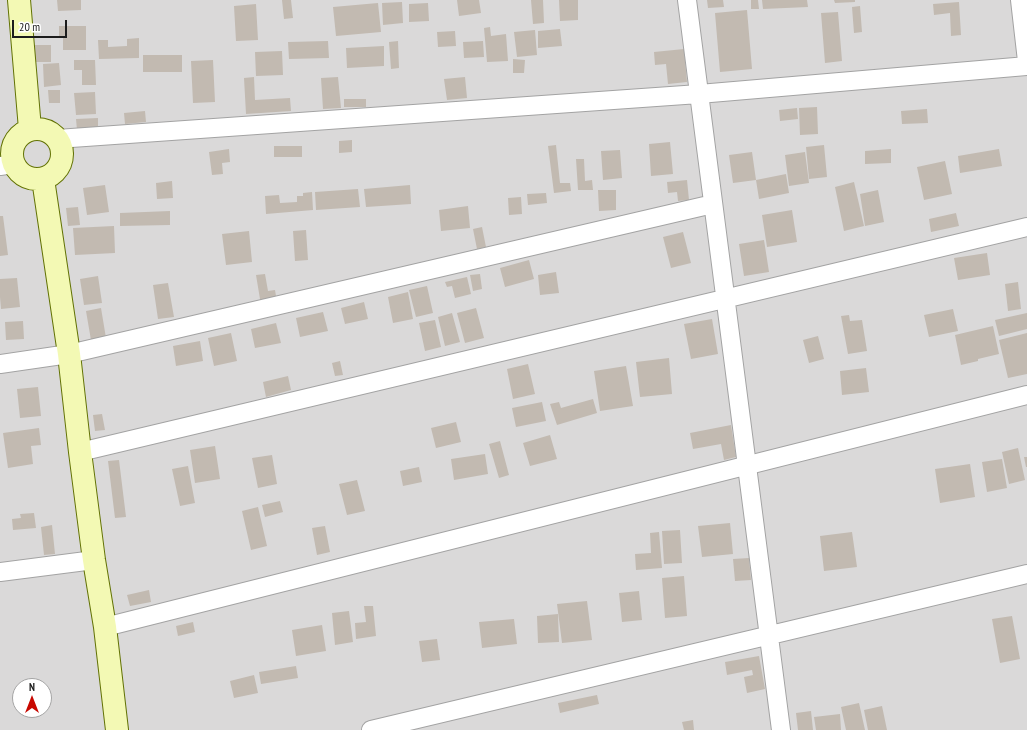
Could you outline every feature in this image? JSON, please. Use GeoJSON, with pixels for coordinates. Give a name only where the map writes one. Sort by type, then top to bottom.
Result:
{"type":"FeatureCollection","features":[{"type":"Feature","properties":{"kind":"main road"},"geometry":{"type":"LineString","coordinates":[[19,0],[30,129]]}},
{"type":"Feature","properties":{"kind":"main road"},"geometry":{"type":"LineString","coordinates":[[30,129],[40,129],[50,132],[57,139],[61,148],[62,158],[52,175],[43,179],[34,180],[25,177],[7,165],[11,156],[12,147],[16,139],[22,133],[30,129]]}},
{"type":"Feature","properties":{"kind":"main road"},"geometry":{"type":"LineString","coordinates":[[43,179],[69,354],[80,452],[94,560],[105,627],[117,730]]}},
{"type":"Feature","properties":{"kind":"street"},"geometry":{"type":"LineString","coordinates":[[687,0],[781,730]]}},
{"type":"Feature","properties":{"kind":"street"},"geometry":{"type":"LineString","coordinates":[[1020,0],[1027,61]]}},
{"type":"Feature","properties":{"kind":"street"},"geometry":{"type":"LineString","coordinates":[[57,139],[699,94],[1027,66]]}},
{"type":"Feature","properties":{"kind":"street"},"geometry":{"type":"LineString","coordinates":[[0,364],[69,354],[713,204]]}},
{"type":"Feature","properties":{"kind":"street"},"geometry":{"type":"LineString","coordinates":[[80,452],[1027,227]]}},
{"type":"Feature","properties":{"kind":"street"},"geometry":{"type":"LineString","coordinates":[[105,627],[1027,395]]}},
{"type":"Feature","properties":{"kind":"street"},"geometry":{"type":"LineString","coordinates":[[0,572],[94,560]]}},
{"type":"Feature","properties":{"kind":"street"},"geometry":{"type":"LineString","coordinates":[[371,730],[1027,574]]}},
{"type":"Feature","properties":{"kind":"shaded area"},"geometry":{"type":"Polygon","coordinates":[[[0,0],[1027,0],[1027,730],[0,730],[0,0]]]}},
{"type":"Feature","properties":{"kind":"building"},"geometry":{"type":"Polygon","coordinates":[[[57,0],[81,0],[81,10],[58,11],[57,0]]]}},
{"type":"Feature","properties":{"kind":"building"},"geometry":{"type":"Polygon","coordinates":[[[282,0],[291,0],[293,18],[284,19],[282,0]]]}},
{"type":"Feature","properties":{"kind":"building"},"geometry":{"type":"Polygon","coordinates":[[[457,0],[479,0],[481,13],[459,16],[457,0]]]}},
{"type":"Feature","properties":{"kind":"building"},"geometry":{"type":"Polygon","coordinates":[[[531,0],[543,0],[544,23],[533,24],[531,0]]]}},
{"type":"Feature","properties":{"kind":"building"},"geometry":{"type":"Polygon","coordinates":[[[559,0],[578,0],[578,20],[560,21],[559,0]]]}},
{"type":"Feature","properties":{"kind":"building"},"geometry":{"type":"Polygon","coordinates":[[[707,0],[723,0],[724,7],[708,8],[707,0]]]}},
{"type":"Feature","properties":{"kind":"building"},"geometry":{"type":"Polygon","coordinates":[[[751,0],[758,0],[759,9],[751,9],[751,0]]]}},
{"type":"Feature","properties":{"kind":"building"},"geometry":{"type":"Polygon","coordinates":[[[762,0],[807,0],[808,7],[763,9],[762,0]]]}},
{"type":"Feature","properties":{"kind":"building"},"geometry":{"type":"Polygon","coordinates":[[[834,0],[855,0],[855,2],[835,3],[834,0]]]}},
{"type":"Feature","properties":{"kind":"building"},"geometry":{"type":"Polygon","coordinates":[[[402,2],[403,23],[383,25],[382,3],[402,2]]]}},
{"type":"Feature","properties":{"kind":"building"},"geometry":{"type":"Polygon","coordinates":[[[959,2],[961,35],[951,36],[950,13],[934,15],[933,4],[959,2]]]}},
{"type":"Feature","properties":{"kind":"building"},"geometry":{"type":"Polygon","coordinates":[[[378,3],[381,32],[336,36],[333,7],[378,3]]]}},
{"type":"Feature","properties":{"kind":"building"},"geometry":{"type":"Polygon","coordinates":[[[428,3],[429,21],[409,22],[409,4],[428,3]]]}},
{"type":"Feature","properties":{"kind":"building"},"geometry":{"type":"Polygon","coordinates":[[[256,4],[258,40],[236,41],[234,6],[256,4]]]}},
{"type":"Feature","properties":{"kind":"building"},"geometry":{"type":"Polygon","coordinates":[[[860,6],[862,32],[854,33],[852,7],[860,6]]]}},
{"type":"Feature","properties":{"kind":"building"},"geometry":{"type":"Polygon","coordinates":[[[747,10],[752,69],[720,72],[715,13],[747,10]]]}},
{"type":"Feature","properties":{"kind":"building"},"geometry":{"type":"Polygon","coordinates":[[[838,12],[842,61],[825,63],[821,13],[838,12]]]}},
{"type":"Feature","properties":{"kind":"building"},"geometry":{"type":"Polygon","coordinates":[[[59,26],[86,26],[86,50],[63,50],[63,38],[59,38],[59,26]]]}},
{"type":"Feature","properties":{"kind":"building"},"geometry":{"type":"Polygon","coordinates":[[[490,27],[491,36],[506,34],[508,61],[487,62],[484,28],[490,27]]]}},
{"type":"Feature","properties":{"kind":"building"},"geometry":{"type":"Polygon","coordinates":[[[560,29],[562,46],[538,48],[538,31],[560,29]]]}},
{"type":"Feature","properties":{"kind":"building"},"geometry":{"type":"Polygon","coordinates":[[[535,30],[537,55],[517,57],[514,32],[535,30]]]}},
{"type":"Feature","properties":{"kind":"building"},"geometry":{"type":"Polygon","coordinates":[[[455,31],[456,46],[438,47],[437,32],[455,31]]]}},
{"type":"Feature","properties":{"kind":"building"},"geometry":{"type":"Polygon","coordinates":[[[139,38],[139,58],[99,59],[98,40],[108,40],[108,47],[127,46],[127,39],[139,38]]]}},
{"type":"Feature","properties":{"kind":"building"},"geometry":{"type":"Polygon","coordinates":[[[328,41],[329,58],[289,59],[288,42],[328,41]]]}},
{"type":"Feature","properties":{"kind":"building"},"geometry":{"type":"Polygon","coordinates":[[[398,41],[399,68],[391,69],[389,42],[398,41]]]}},
{"type":"Feature","properties":{"kind":"building"},"geometry":{"type":"Polygon","coordinates":[[[483,41],[484,57],[464,58],[463,42],[483,41]]]}},
{"type":"Feature","properties":{"kind":"building"},"geometry":{"type":"Polygon","coordinates":[[[34,45],[51,45],[51,62],[34,62],[34,45]]]}},
{"type":"Feature","properties":{"kind":"building"},"geometry":{"type":"Polygon","coordinates":[[[384,46],[384,66],[347,68],[346,48],[384,46]]]}},
{"type":"Feature","properties":{"kind":"building"},"geometry":{"type":"Polygon","coordinates":[[[684,49],[687,82],[668,84],[666,64],[655,65],[654,52],[684,49]]]}},
{"type":"Feature","properties":{"kind":"building"},"geometry":{"type":"Polygon","coordinates":[[[282,51],[283,75],[256,76],[255,52],[282,51]]]}},
{"type":"Feature","properties":{"kind":"building"},"geometry":{"type":"Polygon","coordinates":[[[143,55],[182,55],[182,72],[143,72],[143,55]]]}},
{"type":"Feature","properties":{"kind":"building"},"geometry":{"type":"Polygon","coordinates":[[[513,59],[525,60],[524,73],[513,73],[513,59]]]}},
{"type":"Feature","properties":{"kind":"building"},"geometry":{"type":"Polygon","coordinates":[[[74,60],[95,60],[96,85],[82,85],[82,70],[74,70],[74,60]]]}},
{"type":"Feature","properties":{"kind":"building"},"geometry":{"type":"Polygon","coordinates":[[[213,60],[215,102],[193,103],[191,61],[213,60]]]}},
{"type":"Feature","properties":{"kind":"building"},"geometry":{"type":"Polygon","coordinates":[[[59,63],[61,85],[44,87],[43,64],[59,63]]]}},
{"type":"Feature","properties":{"kind":"building"},"geometry":{"type":"Polygon","coordinates":[[[254,77],[255,100],[290,98],[291,111],[246,114],[244,78],[254,77]]]}},
{"type":"Feature","properties":{"kind":"building"},"geometry":{"type":"Polygon","coordinates":[[[338,77],[341,108],[323,109],[321,78],[338,77]]]}},
{"type":"Feature","properties":{"kind":"building"},"geometry":{"type":"Polygon","coordinates":[[[465,77],[467,98],[447,100],[444,79],[465,77]]]}},
{"type":"Feature","properties":{"kind":"building"},"geometry":{"type":"Polygon","coordinates":[[[48,90],[60,90],[60,103],[49,103],[48,90]]]}},
{"type":"Feature","properties":{"kind":"building"},"geometry":{"type":"Polygon","coordinates":[[[95,92],[96,114],[76,115],[74,93],[95,92]]]}},
{"type":"Feature","properties":{"kind":"building"},"geometry":{"type":"Polygon","coordinates":[[[344,99],[366,99],[366,107],[344,107],[344,99]]]}},
{"type":"Feature","properties":{"kind":"building"},"geometry":{"type":"Polygon","coordinates":[[[817,107],[818,134],[800,135],[799,108],[817,107]]]}},
{"type":"Feature","properties":{"kind":"building"},"geometry":{"type":"Polygon","coordinates":[[[797,108],[798,119],[780,121],[779,110],[797,108]]]}},
{"type":"Feature","properties":{"kind":"building"},"geometry":{"type":"Polygon","coordinates":[[[927,109],[928,123],[902,124],[901,111],[927,109]]]}},
{"type":"Feature","properties":{"kind":"building"},"geometry":{"type":"Polygon","coordinates":[[[145,111],[146,122],[125,124],[124,113],[145,111]]]}},
{"type":"Feature","properties":{"kind":"building"},"geometry":{"type":"Polygon","coordinates":[[[98,118],[98,128],[77,130],[76,119],[98,118]]]}},
{"type":"Feature","properties":{"kind":"building"},"geometry":{"type":"Polygon","coordinates":[[[352,140],[352,152],[339,153],[339,141],[352,140]]]}},
{"type":"Feature","properties":{"kind":"building"},"geometry":{"type":"Polygon","coordinates":[[[670,142],[673,174],[651,176],[649,144],[670,142]]]}},
{"type":"Feature","properties":{"kind":"building"},"geometry":{"type":"Polygon","coordinates":[[[556,145],[560,183],[570,183],[571,191],[554,193],[548,146],[556,145]]]}},
{"type":"Feature","properties":{"kind":"building"},"geometry":{"type":"Polygon","coordinates":[[[824,145],[827,177],[809,179],[806,147],[824,145]]]}},
{"type":"Feature","properties":{"kind":"building"},"geometry":{"type":"Polygon","coordinates":[[[274,146],[302,146],[302,157],[274,157],[274,146]]]}},
{"type":"Feature","properties":{"kind":"building"},"geometry":{"type":"Polygon","coordinates":[[[229,149],[230,162],[222,163],[223,174],[212,175],[209,152],[229,149]]]}},
{"type":"Feature","properties":{"kind":"building"},"geometry":{"type":"Polygon","coordinates":[[[891,149],[891,163],[865,164],[865,151],[891,149]]]}},
{"type":"Feature","properties":{"kind":"building"},"geometry":{"type":"Polygon","coordinates":[[[999,149],[1002,166],[960,173],[958,156],[999,149]]]}},
{"type":"Feature","properties":{"kind":"building"},"geometry":{"type":"Polygon","coordinates":[[[620,150],[622,178],[603,180],[601,151],[620,150]]]}},
{"type":"Feature","properties":{"kind":"building"},"geometry":{"type":"Polygon","coordinates":[[[752,152],[756,180],[733,183],[729,155],[752,152]]]}},
{"type":"Feature","properties":{"kind":"building"},"geometry":{"type":"Polygon","coordinates":[[[805,152],[809,183],[789,186],[785,155],[805,152]]]}},
{"type":"Feature","properties":{"kind":"building"},"geometry":{"type":"Polygon","coordinates":[[[576,159],[584,159],[585,181],[592,180],[593,190],[578,190],[576,159]]]}},
{"type":"Feature","properties":{"kind":"building"},"geometry":{"type":"Polygon","coordinates":[[[945,161],[952,194],[924,200],[917,167],[945,161]]]}},
{"type":"Feature","properties":{"kind":"building"},"geometry":{"type":"Polygon","coordinates":[[[786,174],[789,193],[759,199],[756,180],[786,174]]]}},
{"type":"Feature","properties":{"kind":"building"},"geometry":{"type":"Polygon","coordinates":[[[687,180],[689,200],[678,201],[677,192],[668,193],[667,182],[687,180]]]}},
{"type":"Feature","properties":{"kind":"building"},"geometry":{"type":"Polygon","coordinates":[[[172,181],[173,198],[157,199],[156,183],[172,181]]]}},
{"type":"Feature","properties":{"kind":"building"},"geometry":{"type":"Polygon","coordinates":[[[854,182],[864,226],[844,231],[835,187],[854,182]]]}},
{"type":"Feature","properties":{"kind":"building"},"geometry":{"type":"Polygon","coordinates":[[[105,185],[109,212],[87,215],[83,188],[105,185]]]}},
{"type":"Feature","properties":{"kind":"building"},"geometry":{"type":"Polygon","coordinates":[[[410,185],[411,204],[366,207],[364,189],[410,185]]]}},
{"type":"Feature","properties":{"kind":"building"},"geometry":{"type":"Polygon","coordinates":[[[358,189],[360,207],[316,210],[315,192],[358,189]]]}},
{"type":"Feature","properties":{"kind":"building"},"geometry":{"type":"Polygon","coordinates":[[[598,190],[616,190],[616,210],[599,211],[598,190]]]}},
{"type":"Feature","properties":{"kind":"building"},"geometry":{"type":"Polygon","coordinates":[[[878,190],[884,222],[865,226],[860,194],[878,190]]]}},
{"type":"Feature","properties":{"kind":"building"},"geometry":{"type":"Polygon","coordinates":[[[312,192],[313,210],[266,214],[265,196],[279,195],[280,203],[297,202],[297,196],[303,196],[303,193],[312,192]]]}},
{"type":"Feature","properties":{"kind":"building"},"geometry":{"type":"Polygon","coordinates":[[[546,193],[547,203],[528,205],[527,194],[546,193]]]}},
{"type":"Feature","properties":{"kind":"building"},"geometry":{"type":"Polygon","coordinates":[[[521,197],[522,214],[509,215],[508,198],[521,197]]]}},
{"type":"Feature","properties":{"kind":"building"},"geometry":{"type":"Polygon","coordinates":[[[468,206],[470,228],[441,231],[439,210],[468,206]]]}},
{"type":"Feature","properties":{"kind":"building"},"geometry":{"type":"Polygon","coordinates":[[[78,207],[80,225],[68,226],[66,208],[78,207]]]}},
{"type":"Feature","properties":{"kind":"building"},"geometry":{"type":"Polygon","coordinates":[[[792,210],[797,242],[767,247],[762,215],[792,210]]]}},
{"type":"Feature","properties":{"kind":"building"},"geometry":{"type":"Polygon","coordinates":[[[170,211],[170,225],[120,226],[120,213],[170,211]]]}},
{"type":"Feature","properties":{"kind":"building"},"geometry":{"type":"Polygon","coordinates":[[[956,213],[959,226],[931,232],[929,219],[956,213]]]}},
{"type":"Feature","properties":{"kind":"building"},"geometry":{"type":"Polygon","coordinates":[[[0,216],[3,216],[8,255],[0,256],[0,216]]]}},
{"type":"Feature","properties":{"kind":"building"},"geometry":{"type":"Polygon","coordinates":[[[114,226],[115,253],[75,255],[73,228],[114,226]]]}},
{"type":"Feature","properties":{"kind":"building"},"geometry":{"type":"Polygon","coordinates":[[[482,227],[486,247],[477,249],[473,229],[482,227]]]}},
{"type":"Feature","properties":{"kind":"building"},"geometry":{"type":"Polygon","coordinates":[[[306,230],[308,260],[295,261],[293,231],[306,230]]]}},
{"type":"Feature","properties":{"kind":"building"},"geometry":{"type":"Polygon","coordinates":[[[249,231],[252,262],[226,265],[222,234],[249,231]]]}},
{"type":"Feature","properties":{"kind":"building"},"geometry":{"type":"Polygon","coordinates":[[[683,232],[691,263],[671,268],[663,237],[683,232]]]}},
{"type":"Feature","properties":{"kind":"building"},"geometry":{"type":"Polygon","coordinates":[[[764,240],[769,272],[744,276],[739,244],[764,240]]]}},
{"type":"Feature","properties":{"kind":"building"},"geometry":{"type":"Polygon","coordinates":[[[987,253],[990,275],[958,280],[954,258],[987,253]]]}},
{"type":"Feature","properties":{"kind":"building"},"geometry":{"type":"Polygon","coordinates":[[[529,260],[534,279],[505,287],[500,268],[529,260]]]}},
{"type":"Feature","properties":{"kind":"building"},"geometry":{"type":"Polygon","coordinates":[[[556,272],[559,293],[540,295],[538,275],[556,272]]]}},
{"type":"Feature","properties":{"kind":"building"},"geometry":{"type":"Polygon","coordinates":[[[265,274],[268,291],[275,290],[277,302],[261,305],[256,275],[265,274]]]}},
{"type":"Feature","properties":{"kind":"building"},"geometry":{"type":"Polygon","coordinates":[[[480,274],[482,289],[473,291],[470,275],[480,274]]]}},
{"type":"Feature","properties":{"kind":"building"},"geometry":{"type":"Polygon","coordinates":[[[98,276],[102,303],[84,305],[80,279],[98,276]]]}},
{"type":"Feature","properties":{"kind":"building"},"geometry":{"type":"Polygon","coordinates":[[[467,277],[471,294],[455,298],[452,286],[447,287],[445,282],[467,277]]]}},
{"type":"Feature","properties":{"kind":"building"},"geometry":{"type":"Polygon","coordinates":[[[17,278],[20,307],[1,309],[0,279],[17,278]]]}},
{"type":"Feature","properties":{"kind":"building"},"geometry":{"type":"Polygon","coordinates":[[[1018,282],[1021,309],[1008,311],[1005,284],[1018,282]]]}},
{"type":"Feature","properties":{"kind":"building"},"geometry":{"type":"Polygon","coordinates":[[[168,283],[174,317],[158,319],[153,285],[168,283]]]}},
{"type":"Feature","properties":{"kind":"building"},"geometry":{"type":"Polygon","coordinates":[[[427,286],[433,313],[416,317],[409,290],[427,286]]]}},
{"type":"Feature","properties":{"kind":"building"},"geometry":{"type":"Polygon","coordinates":[[[408,292],[413,319],[393,323],[388,297],[408,292]]]}},
{"type":"Feature","properties":{"kind":"building"},"geometry":{"type":"Polygon","coordinates":[[[364,302],[368,319],[345,324],[341,308],[364,302]]]}},
{"type":"Feature","properties":{"kind":"building"},"geometry":{"type":"Polygon","coordinates":[[[101,308],[107,344],[92,346],[86,311],[101,308]]]}},
{"type":"Feature","properties":{"kind":"building"},"geometry":{"type":"Polygon","coordinates":[[[476,308],[484,338],[465,343],[457,313],[476,308]]]}},
{"type":"Feature","properties":{"kind":"building"},"geometry":{"type":"Polygon","coordinates":[[[953,309],[958,331],[929,337],[924,315],[953,309]]]}},
{"type":"Feature","properties":{"kind":"building"},"geometry":{"type":"Polygon","coordinates":[[[323,312],[328,331],[300,337],[296,318],[323,312]]]}},
{"type":"Feature","properties":{"kind":"building"},"geometry":{"type":"Polygon","coordinates":[[[452,313],[460,342],[445,346],[438,317],[452,313]]]}},
{"type":"Feature","properties":{"kind":"building"},"geometry":{"type":"Polygon","coordinates":[[[1027,313],[1027,329],[999,336],[995,320],[1027,313]]]}},
{"type":"Feature","properties":{"kind":"building"},"geometry":{"type":"Polygon","coordinates":[[[849,315],[850,321],[862,320],[867,351],[848,354],[841,316],[849,315]]]}},
{"type":"Feature","properties":{"kind":"building"},"geometry":{"type":"Polygon","coordinates":[[[712,319],[718,354],[691,359],[684,324],[712,319]]]}},
{"type":"Feature","properties":{"kind":"building"},"geometry":{"type":"Polygon","coordinates":[[[435,320],[441,347],[425,351],[419,323],[435,320]]]}},
{"type":"Feature","properties":{"kind":"building"},"geometry":{"type":"Polygon","coordinates":[[[23,321],[24,339],[6,340],[5,322],[23,321]]]}},
{"type":"Feature","properties":{"kind":"building"},"geometry":{"type":"Polygon","coordinates":[[[276,323],[281,343],[255,348],[251,329],[276,323]]]}},
{"type":"Feature","properties":{"kind":"building"},"geometry":{"type":"Polygon","coordinates":[[[993,326],[999,354],[961,365],[955,335],[993,326]]]}},
{"type":"Feature","properties":{"kind":"building"},"geometry":{"type":"Polygon","coordinates":[[[231,333],[237,361],[214,366],[208,338],[231,333]]]}},
{"type":"Feature","properties":{"kind":"building"},"geometry":{"type":"Polygon","coordinates":[[[1027,333],[1027,374],[1008,378],[999,340],[1027,333]]]}},
{"type":"Feature","properties":{"kind":"building"},"geometry":{"type":"Polygon","coordinates":[[[818,336],[824,359],[809,363],[803,340],[818,336]]]}},
{"type":"Feature","properties":{"kind":"building"},"geometry":{"type":"Polygon","coordinates":[[[200,341],[203,361],[176,366],[173,346],[200,341]]]}},
{"type":"Feature","properties":{"kind":"building"},"geometry":{"type":"Polygon","coordinates":[[[669,358],[672,394],[640,397],[636,362],[669,358]]]}},
{"type":"Feature","properties":{"kind":"building"},"geometry":{"type":"Polygon","coordinates":[[[340,361],[343,375],[335,376],[332,363],[340,361]]]}},
{"type":"Feature","properties":{"kind":"building"},"geometry":{"type":"Polygon","coordinates":[[[528,364],[535,394],[513,399],[507,369],[528,364]]]}},
{"type":"Feature","properties":{"kind":"building"},"geometry":{"type":"Polygon","coordinates":[[[626,366],[633,406],[600,411],[594,371],[626,366]]]}},
{"type":"Feature","properties":{"kind":"building"},"geometry":{"type":"Polygon","coordinates":[[[866,368],[869,392],[842,395],[840,371],[866,368]]]}},
{"type":"Feature","properties":{"kind":"building"},"geometry":{"type":"Polygon","coordinates":[[[288,376],[291,390],[266,397],[263,382],[288,376]]]}},
{"type":"Feature","properties":{"kind":"building"},"geometry":{"type":"Polygon","coordinates":[[[38,387],[41,416],[20,418],[17,389],[38,387]]]}},
{"type":"Feature","properties":{"kind":"building"},"geometry":{"type":"Polygon","coordinates":[[[593,399],[597,413],[557,425],[550,404],[559,402],[561,408],[593,399]]]}},
{"type":"Feature","properties":{"kind":"building"},"geometry":{"type":"Polygon","coordinates":[[[542,402],[546,421],[516,427],[512,408],[542,402]]]}},
{"type":"Feature","properties":{"kind":"building"},"geometry":{"type":"Polygon","coordinates":[[[102,414],[105,430],[95,431],[93,415],[102,414]]]}},
{"type":"Feature","properties":{"kind":"building"},"geometry":{"type":"Polygon","coordinates":[[[456,422],[461,442],[436,448],[431,428],[456,422]]]}},
{"type":"Feature","properties":{"kind":"building"},"geometry":{"type":"Polygon","coordinates":[[[731,425],[736,457],[724,460],[721,444],[693,449],[690,433],[731,425]]]}},
{"type":"Feature","properties":{"kind":"building"},"geometry":{"type":"Polygon","coordinates":[[[39,428],[41,445],[31,446],[33,464],[8,468],[3,433],[39,428]]]}},
{"type":"Feature","properties":{"kind":"building"},"geometry":{"type":"Polygon","coordinates":[[[550,435],[557,459],[530,466],[523,443],[550,435]]]}},
{"type":"Feature","properties":{"kind":"building"},"geometry":{"type":"Polygon","coordinates":[[[500,441],[509,475],[499,478],[489,444],[500,441]]]}},
{"type":"Feature","properties":{"kind":"building"},"geometry":{"type":"Polygon","coordinates":[[[215,446],[220,479],[195,483],[190,450],[215,446]]]}},
{"type":"Feature","properties":{"kind":"building"},"geometry":{"type":"Polygon","coordinates":[[[1018,448],[1025,480],[1009,484],[1002,452],[1018,448]]]}},
{"type":"Feature","properties":{"kind":"building"},"geometry":{"type":"Polygon","coordinates":[[[485,454],[488,474],[454,480],[451,459],[485,454]]]}},
{"type":"Feature","properties":{"kind":"building"},"geometry":{"type":"Polygon","coordinates":[[[272,455],[277,484],[258,488],[252,458],[272,455]]]}},
{"type":"Feature","properties":{"kind":"building"},"geometry":{"type":"Polygon","coordinates":[[[1024,457],[1027,457],[1027,467],[1026,467],[1024,457]]]}},
{"type":"Feature","properties":{"kind":"building"},"geometry":{"type":"Polygon","coordinates":[[[1002,459],[1007,488],[987,492],[982,462],[1002,459]]]}},
{"type":"Feature","properties":{"kind":"building"},"geometry":{"type":"Polygon","coordinates":[[[119,460],[126,517],[115,518],[108,461],[119,460]]]}},
{"type":"Feature","properties":{"kind":"building"},"geometry":{"type":"Polygon","coordinates":[[[970,464],[975,497],[940,503],[935,469],[970,464]]]}},
{"type":"Feature","properties":{"kind":"building"},"geometry":{"type":"Polygon","coordinates":[[[188,466],[195,503],[180,506],[172,469],[188,466]]]}},
{"type":"Feature","properties":{"kind":"building"},"geometry":{"type":"Polygon","coordinates":[[[419,467],[422,482],[403,486],[400,471],[419,467]]]}},
{"type":"Feature","properties":{"kind":"building"},"geometry":{"type":"Polygon","coordinates":[[[357,480],[365,511],[347,515],[339,484],[357,480]]]}},
{"type":"Feature","properties":{"kind":"building"},"geometry":{"type":"Polygon","coordinates":[[[280,501],[283,512],[265,517],[262,505],[280,501]]]}},
{"type":"Feature","properties":{"kind":"building"},"geometry":{"type":"Polygon","coordinates":[[[258,507],[267,546],[251,550],[242,511],[258,507]]]}},
{"type":"Feature","properties":{"kind":"building"},"geometry":{"type":"Polygon","coordinates":[[[34,513],[36,528],[13,530],[12,519],[21,518],[20,514],[34,513]]]}},
{"type":"Feature","properties":{"kind":"building"},"geometry":{"type":"Polygon","coordinates":[[[730,523],[733,554],[702,557],[698,526],[730,523]]]}},
{"type":"Feature","properties":{"kind":"building"},"geometry":{"type":"Polygon","coordinates":[[[52,525],[55,554],[44,555],[41,527],[52,525]]]}},
{"type":"Feature","properties":{"kind":"building"},"geometry":{"type":"Polygon","coordinates":[[[325,526],[330,552],[317,555],[312,528],[325,526]]]}},
{"type":"Feature","properties":{"kind":"building"},"geometry":{"type":"Polygon","coordinates":[[[680,530],[682,563],[664,564],[662,531],[680,530]]]}},
{"type":"Feature","properties":{"kind":"building"},"geometry":{"type":"Polygon","coordinates":[[[659,532],[662,568],[636,570],[635,554],[651,553],[650,533],[659,532]]]}},
{"type":"Feature","properties":{"kind":"building"},"geometry":{"type":"Polygon","coordinates":[[[852,532],[857,567],[824,571],[820,536],[852,532]]]}},
{"type":"Feature","properties":{"kind":"building"},"geometry":{"type":"Polygon","coordinates":[[[749,558],[751,580],[735,581],[733,559],[749,558]]]}},
{"type":"Feature","properties":{"kind":"building"},"geometry":{"type":"Polygon","coordinates":[[[684,576],[687,616],[665,618],[662,578],[684,576]]]}},
{"type":"Feature","properties":{"kind":"building"},"geometry":{"type":"Polygon","coordinates":[[[149,590],[151,602],[130,606],[127,595],[149,590]]]}},
{"type":"Feature","properties":{"kind":"building"},"geometry":{"type":"Polygon","coordinates":[[[639,591],[642,620],[622,622],[619,593],[639,591]]]}},
{"type":"Feature","properties":{"kind":"building"},"geometry":{"type":"Polygon","coordinates":[[[587,601],[592,640],[562,643],[557,604],[587,601]]]}},
{"type":"Feature","properties":{"kind":"building"},"geometry":{"type":"Polygon","coordinates":[[[364,606],[373,606],[376,636],[356,639],[355,623],[366,622],[364,606]]]}},
{"type":"Feature","properties":{"kind":"building"},"geometry":{"type":"Polygon","coordinates":[[[349,611],[353,642],[335,645],[332,613],[349,611]]]}},
{"type":"Feature","properties":{"kind":"building"},"geometry":{"type":"Polygon","coordinates":[[[558,614],[559,642],[538,643],[537,616],[558,614]]]}},
{"type":"Feature","properties":{"kind":"building"},"geometry":{"type":"Polygon","coordinates":[[[1012,616],[1020,659],[1000,663],[992,619],[1012,616]]]}},
{"type":"Feature","properties":{"kind":"building"},"geometry":{"type":"Polygon","coordinates":[[[514,619],[517,644],[482,648],[479,622],[514,619]]]}},
{"type":"Feature","properties":{"kind":"building"},"geometry":{"type":"Polygon","coordinates":[[[193,622],[195,632],[178,636],[176,626],[193,622]]]}},
{"type":"Feature","properties":{"kind":"building"},"geometry":{"type":"Polygon","coordinates":[[[322,625],[326,651],[296,656],[292,630],[322,625]]]}},
{"type":"Feature","properties":{"kind":"building"},"geometry":{"type":"Polygon","coordinates":[[[437,639],[440,660],[422,662],[419,641],[437,639]]]}},
{"type":"Feature","properties":{"kind":"building"},"geometry":{"type":"Polygon","coordinates":[[[759,656],[765,689],[747,693],[744,677],[753,675],[752,670],[727,675],[725,662],[759,656]]]}},
{"type":"Feature","properties":{"kind":"building"},"geometry":{"type":"Polygon","coordinates":[[[296,666],[298,678],[261,684],[259,672],[296,666]]]}},
{"type":"Feature","properties":{"kind":"building"},"geometry":{"type":"Polygon","coordinates":[[[254,675],[258,693],[234,698],[230,681],[254,675]]]}},
{"type":"Feature","properties":{"kind":"building"},"geometry":{"type":"Polygon","coordinates":[[[597,695],[599,704],[560,713],[558,703],[597,695]]]}},
{"type":"Feature","properties":{"kind":"building"},"geometry":{"type":"Polygon","coordinates":[[[859,703],[865,730],[846,730],[841,707],[859,703]]]}},
{"type":"Feature","properties":{"kind":"building"},"geometry":{"type":"Polygon","coordinates":[[[882,706],[887,730],[868,730],[864,710],[882,706]]]}},
{"type":"Feature","properties":{"kind":"building"},"geometry":{"type":"Polygon","coordinates":[[[811,711],[813,730],[798,730],[796,713],[811,711]]]}},
{"type":"Feature","properties":{"kind":"building"},"geometry":{"type":"Polygon","coordinates":[[[840,714],[841,730],[816,730],[814,717],[840,714]]]}},
{"type":"Feature","properties":{"kind":"building"},"geometry":{"type":"Polygon","coordinates":[[[693,720],[694,730],[684,730],[682,722],[693,720]]]}}]}
